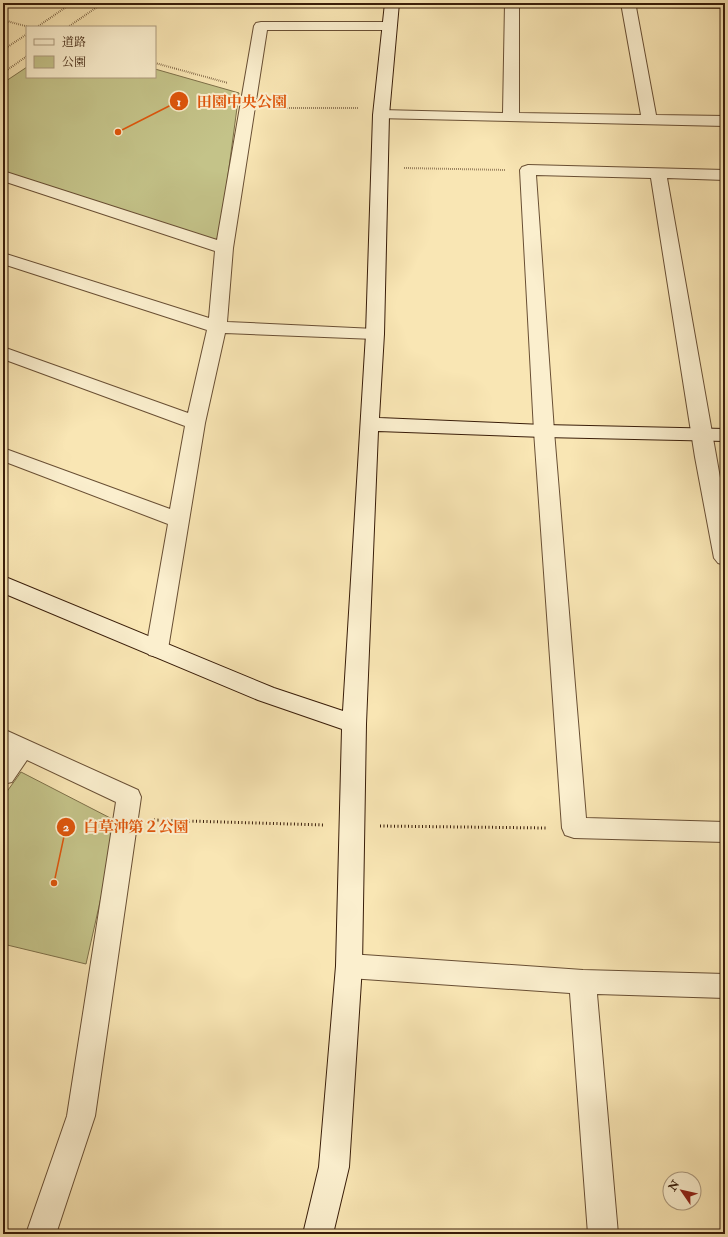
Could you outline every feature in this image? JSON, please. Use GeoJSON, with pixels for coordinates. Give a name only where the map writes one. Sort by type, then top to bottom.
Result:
{"type":"FeatureCollection","features":[{"type":"Feature","properties":{"kind":"street"},"geometry":{"type":"LineString","coordinates":[[318,1234],[334,1167],[349,966],[354,724],[375,334],[381,112],[392,3]]}},
{"type":"Feature","properties":{"kind":"street"},"geometry":{"type":"LineString","coordinates":[[511,117],[512,3]]}},
{"type":"Feature","properties":{"kind":"street"},"geometry":{"type":"LineString","coordinates":[[649,119],[628,3],[725,4]]}},
{"type":"Feature","properties":{"kind":"street"},"geometry":{"type":"LineString","coordinates":[[157,649],[195,423],[217,327],[224,248],[261,26],[389,26]]}},
{"type":"Feature","properties":{"kind":"street"},"geometry":{"type":"LineString","coordinates":[[381,112],[511,117],[725,120]]}},
{"type":"Feature","properties":{"kind":"street"},"geometry":{"type":"LineString","coordinates":[[725,175],[528,170],[544,431],[574,828],[725,832]]}},
{"type":"Feature","properties":{"kind":"street"},"geometry":{"type":"LineString","coordinates":[[658,174],[702,435],[725,558]]}},
{"type":"Feature","properties":{"kind":"street"},"geometry":{"type":"LineString","coordinates":[[3,176],[224,248]]}},
{"type":"Feature","properties":{"kind":"street"},"geometry":{"type":"LineString","coordinates":[[3,258],[217,327],[375,334]]}},
{"type":"Feature","properties":{"kind":"street"},"geometry":{"type":"LineString","coordinates":[[3,353],[195,423]]}},
{"type":"Feature","properties":{"kind":"street"},"geometry":{"type":"LineString","coordinates":[[369,424],[544,431],[725,435]]}},
{"type":"Feature","properties":{"kind":"street"},"geometry":{"type":"LineString","coordinates":[[3,454],[178,520]]}},
{"type":"Feature","properties":{"kind":"street"},"geometry":{"type":"LineString","coordinates":[[3,584],[266,694],[354,724]]}},
{"type":"Feature","properties":{"kind":"street"},"geometry":{"type":"LineString","coordinates":[[3,775],[13,743],[129,797],[81,1116],[41,1234]]}},
{"type":"Feature","properties":{"kind":"street"},"geometry":{"type":"LineString","coordinates":[[349,966],[583,982],[725,986]]}},
{"type":"Feature","properties":{"kind":"street"},"geometry":{"type":"LineString","coordinates":[[583,982],[603,1234]]}},
{"type":"Feature","properties":{"kind":"path"},"geometry":{"type":"LineString","coordinates":[[38,26],[72,3]]}},
{"type":"Feature","properties":{"kind":"path"},"geometry":{"type":"LineString","coordinates":[[69,26],[102,3]]}},
{"type":"Feature","properties":{"kind":"path"},"geometry":{"type":"LineString","coordinates":[[3,20],[26,26]]}},
{"type":"Feature","properties":{"kind":"path"},"geometry":{"type":"LineString","coordinates":[[3,50],[26,35]]}},
{"type":"Feature","properties":{"kind":"path"},"geometry":{"type":"LineString","coordinates":[[3,73],[26,57]]}},
{"type":"Feature","properties":{"kind":"path"},"geometry":{"type":"LineString","coordinates":[[156,63],[250,89]]}},
{"type":"Feature","properties":{"kind":"path"},"geometry":{"type":"LineString","coordinates":[[246,109],[381,112]]}},
{"type":"Feature","properties":{"kind":"path"},"geometry":{"type":"LineString","coordinates":[[380,167],[528,170]]}},
{"type":"Feature","properties":{"kind":"path"},"geometry":{"type":"LineString","coordinates":[[126,819],[352,826],[574,828]]}},
{"type":"Feature","properties":{"kind":"green space"},"geometry":{"type":"Polygon","coordinates":[[[26,68],[26,78],[156,78],[156,69],[239,93],[219,242],[3,171],[3,83],[26,68]]]}},
{"type":"Feature","properties":{"kind":"green space"},"geometry":{"type":"Polygon","coordinates":[[[21,772],[118,822],[86,964],[3,944],[3,797],[21,772]]]}},
{"type":"Feature","properties":{"kind":"place","name":"田園中央公園"},"geometry":{"type":"Point","coordinates":[118,132]}},
{"type":"Feature","properties":{"kind":"place","name":"白草沖第２公園"},"geometry":{"type":"Point","coordinates":[54,883]}}]}
